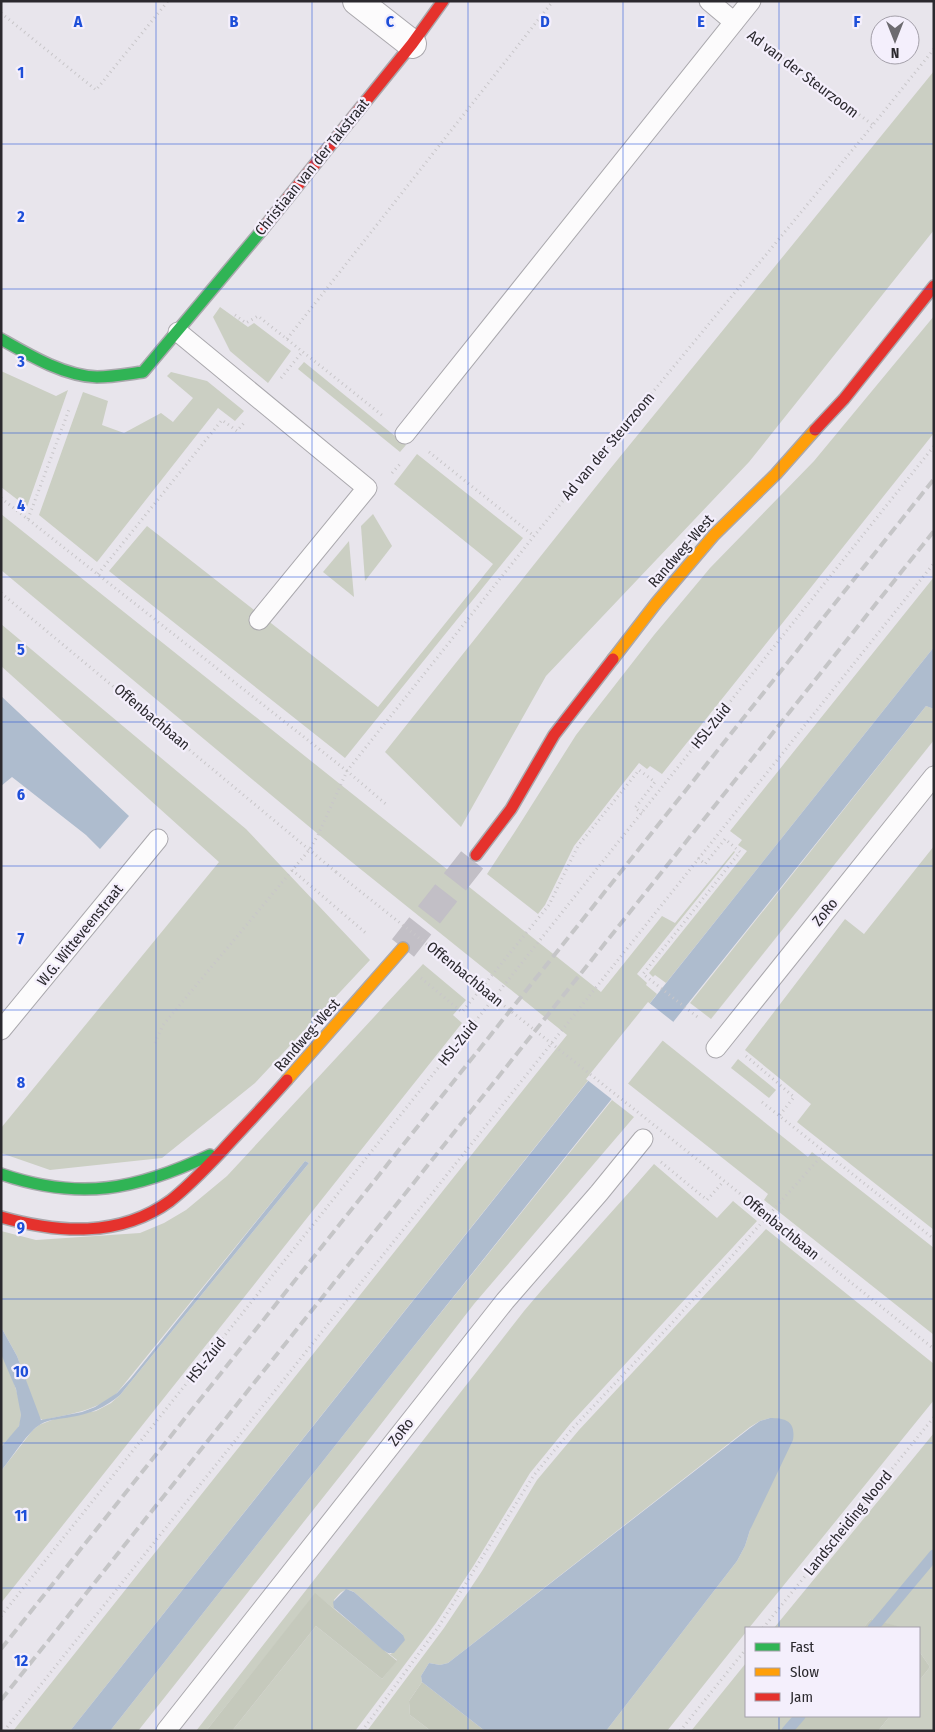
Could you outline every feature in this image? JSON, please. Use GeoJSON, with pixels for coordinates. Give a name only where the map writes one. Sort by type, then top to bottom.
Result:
{"type":"FeatureCollection","features":[{"type":"Feature","properties":{"kind":"main road","name":"Christiaan van der Takstraat"},"geometry":{"type":"LineString","coordinates":[[1,339],[25,352],[79,375],[95,377],[142,372],[178,332],[412,44],[443,1]]}},
{"type":"Feature","properties":{"kind":"main road","name":"Randweg-West"},"geometry":{"type":"LineString","coordinates":[[476,856],[511,810],[554,735],[657,602],[714,535],[776,474],[844,399],[934,286]]}},
{"type":"Feature","properties":{"kind":"main road","name":"Randweg-West"},"geometry":{"type":"LineString","coordinates":[[1,1217],[16,1222],[44,1221],[66,1229],[90,1230],[107,1228],[141,1218],[170,1201],[185,1189],[262,1108],[403,948]]}},
{"type":"Feature","properties":{"kind":"main road","name":"Randweg-West"},"geometry":{"type":"LineString","coordinates":[[1,1174],[49,1192],[127,1185],[191,1165],[211,1155],[232,1140]]}},
{"type":"Feature","properties":{"kind":"street"},"geometry":{"type":"LineString","coordinates":[[357,1],[412,44]]}},
{"type":"Feature","properties":{"kind":"lane","name":"Ad van der Steurzoom"},"geometry":{"type":"LineString","coordinates":[[709,1],[734,22]]}},
{"type":"Feature","properties":{"kind":"lane","name":"Ad van der Steurzoom"},"geometry":{"type":"LineString","coordinates":[[405,434],[751,1]]}},
{"type":"Feature","properties":{"kind":"lane"},"geometry":{"type":"LineString","coordinates":[[178,332],[367,488],[259,620]]}},
{"type":"Feature","properties":{"kind":"lane","name":"ZoRo"},"geometry":{"type":"LineString","coordinates":[[716,1048],[934,776]]}},
{"type":"Feature","properties":{"kind":"lane","name":"W.G. Witteveenstraat"},"geometry":{"type":"LineString","coordinates":[[1,1030],[158,839]]}},
{"type":"Feature","properties":{"kind":"lane","name":"ZoRo"},"geometry":{"type":"LineString","coordinates":[[166,1731],[505,1300],[599,1193],[643,1139]]}},
{"type":"Feature","properties":{"kind":"path"},"geometry":{"type":"LineString","coordinates":[[1,13],[96,90],[168,1]]}},
{"type":"Feature","properties":{"kind":"path"},"geometry":{"type":"LineString","coordinates":[[287,338],[553,1]]}},
{"type":"Feature","properties":{"kind":"path","name":"Ad van der Steurzoom"},"geometry":{"type":"LineString","coordinates":[[734,22],[873,125]]}},
{"type":"Feature","properties":{"kind":"path","name":"Ad van der Steurzoom"},"geometry":{"type":"LineString","coordinates":[[155,1043],[163,1025],[310,849],[347,771],[534,536],[934,49]]}},
{"type":"Feature","properties":{"kind":"path"},"geometry":{"type":"LineString","coordinates":[[258,316],[280,333]]}},
{"type":"Feature","properties":{"kind":"path"},"geometry":{"type":"LineString","coordinates":[[98,574],[222,420],[237,431],[303,352]]}},
{"type":"Feature","properties":{"kind":"path"},"geometry":{"type":"LineString","coordinates":[[28,519],[77,389],[79,375]]}},
{"type":"Feature","properties":{"kind":"path","name":"HSL-Zuid"},"geometry":{"type":"LineString","coordinates":[[1,1616],[934,446]]}},
{"type":"Feature","properties":{"kind":"path"},"geometry":{"type":"LineString","coordinates":[[1,498],[347,771],[388,806]]}},
{"type":"Feature","properties":{"kind":"path"},"geometry":{"type":"LineString","coordinates":[[504,512],[534,536]]}},
{"type":"Feature","properties":{"kind":"path"},"geometry":{"type":"LineString","coordinates":[[4,1731],[934,563]]}},
{"type":"Feature","properties":{"kind":"path","name":"Offenbachbaan"},"geometry":{"type":"LineString","coordinates":[[1,592],[336,872],[934,1349]]}},
{"type":"Feature","properties":{"kind":"path"},"geometry":{"type":"LineString","coordinates":[[452,1004],[462,1012],[549,905],[578,846],[639,770],[655,782],[635,808],[642,813]]}},
{"type":"Feature","properties":{"kind":"path"},"geometry":{"type":"LineString","coordinates":[[694,1014],[643,974],[740,852],[725,839],[705,864],[698,858]]}},
{"type":"Feature","properties":{"kind":"path"},"geometry":{"type":"LineString","coordinates":[[292,870],[361,929]]}},
{"type":"Feature","properties":{"kind":"path"},"geometry":{"type":"LineString","coordinates":[[752,1062],[794,1097],[779,1116]]}},
{"type":"Feature","properties":{"kind":"path"},"geometry":{"type":"LineString","coordinates":[[762,1102],[934,1240]]}},
{"type":"Feature","properties":{"kind":"path"},"geometry":{"type":"LineString","coordinates":[[362,1731],[439,1626],[534,1475],[572,1429],[769,1216],[825,1152]]}},
{"type":"Feature","properties":{"kind":"path"},"geometry":{"type":"LineString","coordinates":[[666,1166],[707,1200],[724,1181]]}},
{"type":"Feature","properties":{"kind":"path","name":"Landscheiding Noord"},"geometry":{"type":"LineString","coordinates":[[764,1627],[934,1417]]}},
{"type":"Feature","properties":{"kind":"path"},"geometry":{"type":"LineString","coordinates":[[680,1731],[745,1650]]}},
{"type":"Feature","properties":{"kind":"shaded area"},"geometry":{"type":"Polygon","coordinates":[[[934,71],[934,230],[749,462],[546,676],[461,827],[385,752],[610,469],[934,71]]]}},
{"type":"Feature","properties":{"kind":"shaded area"},"geometry":{"type":"Polygon","coordinates":[[[220,307],[248,327],[254,323],[291,351],[268,383],[230,351],[213,317],[220,307]]]}},
{"type":"Feature","properties":{"kind":"shaded area"},"geometry":{"type":"Polygon","coordinates":[[[934,316],[934,433],[662,774],[650,766],[647,769],[639,763],[574,846],[545,905],[538,914],[487,874],[576,735],[654,635],[710,568],[814,461],[934,316]]]}},
{"type":"Feature","properties":{"kind":"shaded area"},"geometry":{"type":"Polygon","coordinates":[[[304,362],[406,445],[400,452],[298,369],[304,362]]]}},
{"type":"Feature","properties":{"kind":"shaded area"},"geometry":{"type":"Polygon","coordinates":[[[1,371],[56,396],[68,390],[27,507],[1,487],[1,371]]]}},
{"type":"Feature","properties":{"kind":"shaded area"},"geometry":{"type":"Polygon","coordinates":[[[171,372],[207,381],[244,411],[235,421],[218,408],[97,562],[39,515],[83,392],[108,401],[102,425],[124,433],[161,413],[173,422],[193,398],[167,376],[171,372]]]}},
{"type":"Feature","properties":{"kind":"shaded area"},"geometry":{"type":"Polygon","coordinates":[[[417,454],[523,538],[345,758],[109,571],[147,526],[378,707],[493,564],[394,484],[417,454]]]}},
{"type":"Feature","properties":{"kind":"shaded area"},"geometry":{"type":"Polygon","coordinates":[[[1,514],[601,992],[662,916],[675,923],[734,851],[637,974],[657,994],[637,1020],[808,1157],[812,1152],[934,1248],[934,1335],[764,1200],[768,1194],[602,1063],[70,1731],[13,1731],[567,1035],[348,859],[1,570],[1,514]]]}},
{"type":"Feature","properties":{"kind":"shaded area"},"geometry":{"type":"Polygon","coordinates":[[[373,514],[392,546],[365,581],[361,526],[373,514]]]}},
{"type":"Feature","properties":{"kind":"shaded area"},"geometry":{"type":"Polygon","coordinates":[[[349,541],[354,597],[323,572],[349,541]]]}},
{"type":"Feature","properties":{"kind":"shaded area"},"geometry":{"type":"Polygon","coordinates":[[[934,577],[934,647],[666,983],[655,975],[653,977],[649,973],[747,851],[738,845],[742,840],[730,831],[934,577]]]}},
{"type":"Feature","properties":{"kind":"shaded area"},"geometry":{"type":"Polygon","coordinates":[[[1,624],[246,829],[370,960],[255,1083],[162,1158],[50,1170],[1,1153],[1,1128],[219,862],[1,666],[1,624]]]}},
{"type":"Feature","properties":{"kind":"shaded area"},"geometry":{"type":"Polygon","coordinates":[[[926,706],[934,709],[934,740],[711,1019],[690,1003],[926,706]]]}},
{"type":"Feature","properties":{"kind":"shaded area"},"geometry":{"type":"Polygon","coordinates":[[[934,846],[934,1230],[797,1122],[811,1104],[745,1050],[845,919],[864,934],[934,846]]]}},
{"type":"Feature","properties":{"kind":"shaded area"},"geometry":{"type":"Polygon","coordinates":[[[423,964],[466,1000],[453,1015],[462,1023],[1,1603],[1,1471],[32,1431],[39,1425],[57,1418],[96,1411],[111,1403],[120,1395],[309,1163],[305,1161],[117,1393],[91,1408],[63,1416],[43,1420],[39,1418],[17,1356],[1,1327],[1,1231],[36,1240],[140,1233],[164,1223],[186,1210],[227,1176],[423,964]]]}},
{"type":"Feature","properties":{"kind":"shaded area"},"geometry":{"type":"Polygon","coordinates":[[[738,1059],[776,1090],[769,1098],[731,1068],[738,1059]]]}},
{"type":"Feature","properties":{"kind":"shaded area"},"geometry":{"type":"Polygon","coordinates":[[[612,1100],[634,1117],[474,1304],[138,1731],[110,1731],[394,1371],[612,1100]]]}},
{"type":"Feature","properties":{"kind":"shaded area"},"geometry":{"type":"Polygon","coordinates":[[[654,1164],[717,1218],[733,1201],[757,1221],[570,1424],[530,1473],[436,1623],[355,1731],[232,1731],[316,1626],[382,1679],[397,1660],[388,1653],[391,1654],[403,1635],[354,1592],[345,1590],[334,1600],[334,1608],[337,1611],[315,1594],[206,1731],[196,1731],[524,1311],[654,1164]]]}},
{"type":"Feature","properties":{"kind":"shaded area"},"geometry":{"type":"Polygon","coordinates":[[[766,1229],[934,1364],[934,1400],[750,1627],[745,1627],[745,1633],[667,1731],[606,1731],[737,1561],[745,1546],[750,1530],[770,1418],[750,1427],[448,1663],[440,1665],[429,1663],[421,1676],[422,1682],[409,1701],[410,1715],[431,1731],[367,1731],[444,1628],[482,1571],[537,1480],[579,1430],[766,1229]]]}},
{"type":"Feature","properties":{"kind":"shaded area"},"geometry":{"type":"Polygon","coordinates":[[[1,1354],[16,1389],[21,1419],[18,1428],[1,1447],[1,1354]]]}},
{"type":"Feature","properties":{"kind":"shaded area"},"geometry":{"type":"Polygon","coordinates":[[[934,1433],[934,1731],[878,1731],[889,1717],[920,1717],[920,1680],[930,1667],[920,1652],[920,1627],[899,1627],[871,1619],[864,1627],[775,1627],[934,1433]]]}},
{"type":"Feature","properties":{"kind":"shaded area"},"geometry":{"type":"Polygon","coordinates":[[[315,1593],[397,1661],[382,1679],[316,1626],[232,1731],[206,1731],[315,1593]]]}},
{"type":"Feature","properties":{"kind":"shaded area"},"geometry":{"type":"Polygon","coordinates":[[[871,1619],[901,1627],[864,1627],[871,1619]]]}},
{"type":"Feature","properties":{"kind":"shaded area"},"geometry":{"type":"Polygon","coordinates":[[[920,1652],[930,1667],[920,1680],[920,1652]]]}},
{"type":"Feature","properties":{"kind":"shaded area"},"geometry":{"type":"Polygon","coordinates":[[[745,1664],[745,1717],[792,1717],[781,1731],[691,1731],[745,1664]]]}},
{"type":"Feature","properties":{"kind":"shaded area"},"geometry":{"type":"Polygon","coordinates":[[[422,1682],[485,1731],[431,1731],[410,1715],[409,1701],[422,1682]]]}},
{"type":"Feature","properties":{"kind":"shaded area"},"geometry":{"type":"Polygon","coordinates":[[[792,1717],[889,1717],[878,1731],[781,1731],[792,1717]]]}},
{"type":"Feature","properties":{"kind":"water"},"geometry":{"type":"Polygon","coordinates":[[[934,647],[934,709],[926,706],[394,1371],[110,1731],[70,1731],[934,647]]]}},
{"type":"Feature","properties":{"kind":"water"},"geometry":{"type":"Polygon","coordinates":[[[1,696],[129,816],[100,849],[86,835],[12,777],[1,786],[1,696]]]}},
{"type":"Feature","properties":{"kind":"water"},"geometry":{"type":"Polygon","coordinates":[[[305,1161],[309,1163],[120,1395],[91,1412],[44,1422],[36,1427],[1,1471],[1,1447],[19,1426],[21,1415],[16,1389],[1,1354],[1,1327],[17,1356],[41,1420],[82,1412],[95,1407],[117,1393],[131,1378],[305,1161]]]}},
{"type":"Feature","properties":{"kind":"water"},"geometry":{"type":"Polygon","coordinates":[[[770,1418],[788,1422],[793,1429],[793,1440],[750,1530],[745,1546],[737,1561],[606,1731],[485,1731],[422,1682],[421,1676],[429,1663],[440,1665],[448,1663],[750,1428],[760,1421],[770,1418]]]}},
{"type":"Feature","properties":{"kind":"water"},"geometry":{"type":"Polygon","coordinates":[[[346,1589],[354,1592],[403,1635],[405,1640],[394,1653],[388,1653],[383,1650],[334,1608],[333,1602],[346,1589]]]}},
{"type":"Feature","properties":{"kind":"pier"},"geometry":{"type":"Polygon","coordinates":[[[648,1002],[676,1024],[614,1101],[586,1079],[648,1002]]]}},
{"type":"Feature","properties":{"kind":"waterway"},"geometry":{"type":"LineString","coordinates":[[874,1627],[934,1555]]}},
{"type":"Feature","properties":{"kind":"waterway"},"geometry":{"type":"LineString","coordinates":[[787,1731],[799,1717]]}},
{"type":"Feature","properties":{"kind":"tunnel"},"geometry":{"type":"LineString","coordinates":[[403,948],[476,855]]}},
{"type":"Feature","properties":{"kind":"railway"},"geometry":{"type":"LineString","coordinates":[[1,1649],[934,479]]}},
{"type":"Feature","properties":{"kind":"railway"},"geometry":{"type":"LineString","coordinates":[[1,1700],[934,531]]}},
{"type":"Feature","properties":{"kind":"traffic: fast"},"geometry":{"type":"LineString","coordinates":[[1,339],[47,364],[72,373],[97,377],[143,372],[262,230]]}},
{"type":"Feature","properties":{"kind":"traffic: fast"},"geometry":{"type":"LineString","coordinates":[[1,1174],[57,1187],[107,1188],[157,1177],[210,1155]]}},
{"type":"Feature","properties":{"kind":"traffic: slow"},"geometry":{"type":"LineString","coordinates":[[613,659],[657,602],[714,535],[776,474],[815,430]]}},
{"type":"Feature","properties":{"kind":"traffic: slow"},"geometry":{"type":"LineString","coordinates":[[287,1080],[403,948]]}},
{"type":"Feature","properties":{"kind":"traffic: jam"},"geometry":{"type":"LineString","coordinates":[[262,230],[412,44],[443,1]]}},
{"type":"Feature","properties":{"kind":"traffic: jam"},"geometry":{"type":"LineString","coordinates":[[815,430],[844,399],[934,286]]}},
{"type":"Feature","properties":{"kind":"traffic: jam"},"geometry":{"type":"LineString","coordinates":[[476,855],[511,809],[554,735],[613,659]]}},
{"type":"Feature","properties":{"kind":"traffic: jam"},"geometry":{"type":"LineString","coordinates":[[1,1217],[44,1226],[88,1229],[109,1227],[150,1213],[170,1201],[197,1177],[287,1080]]}}]}
